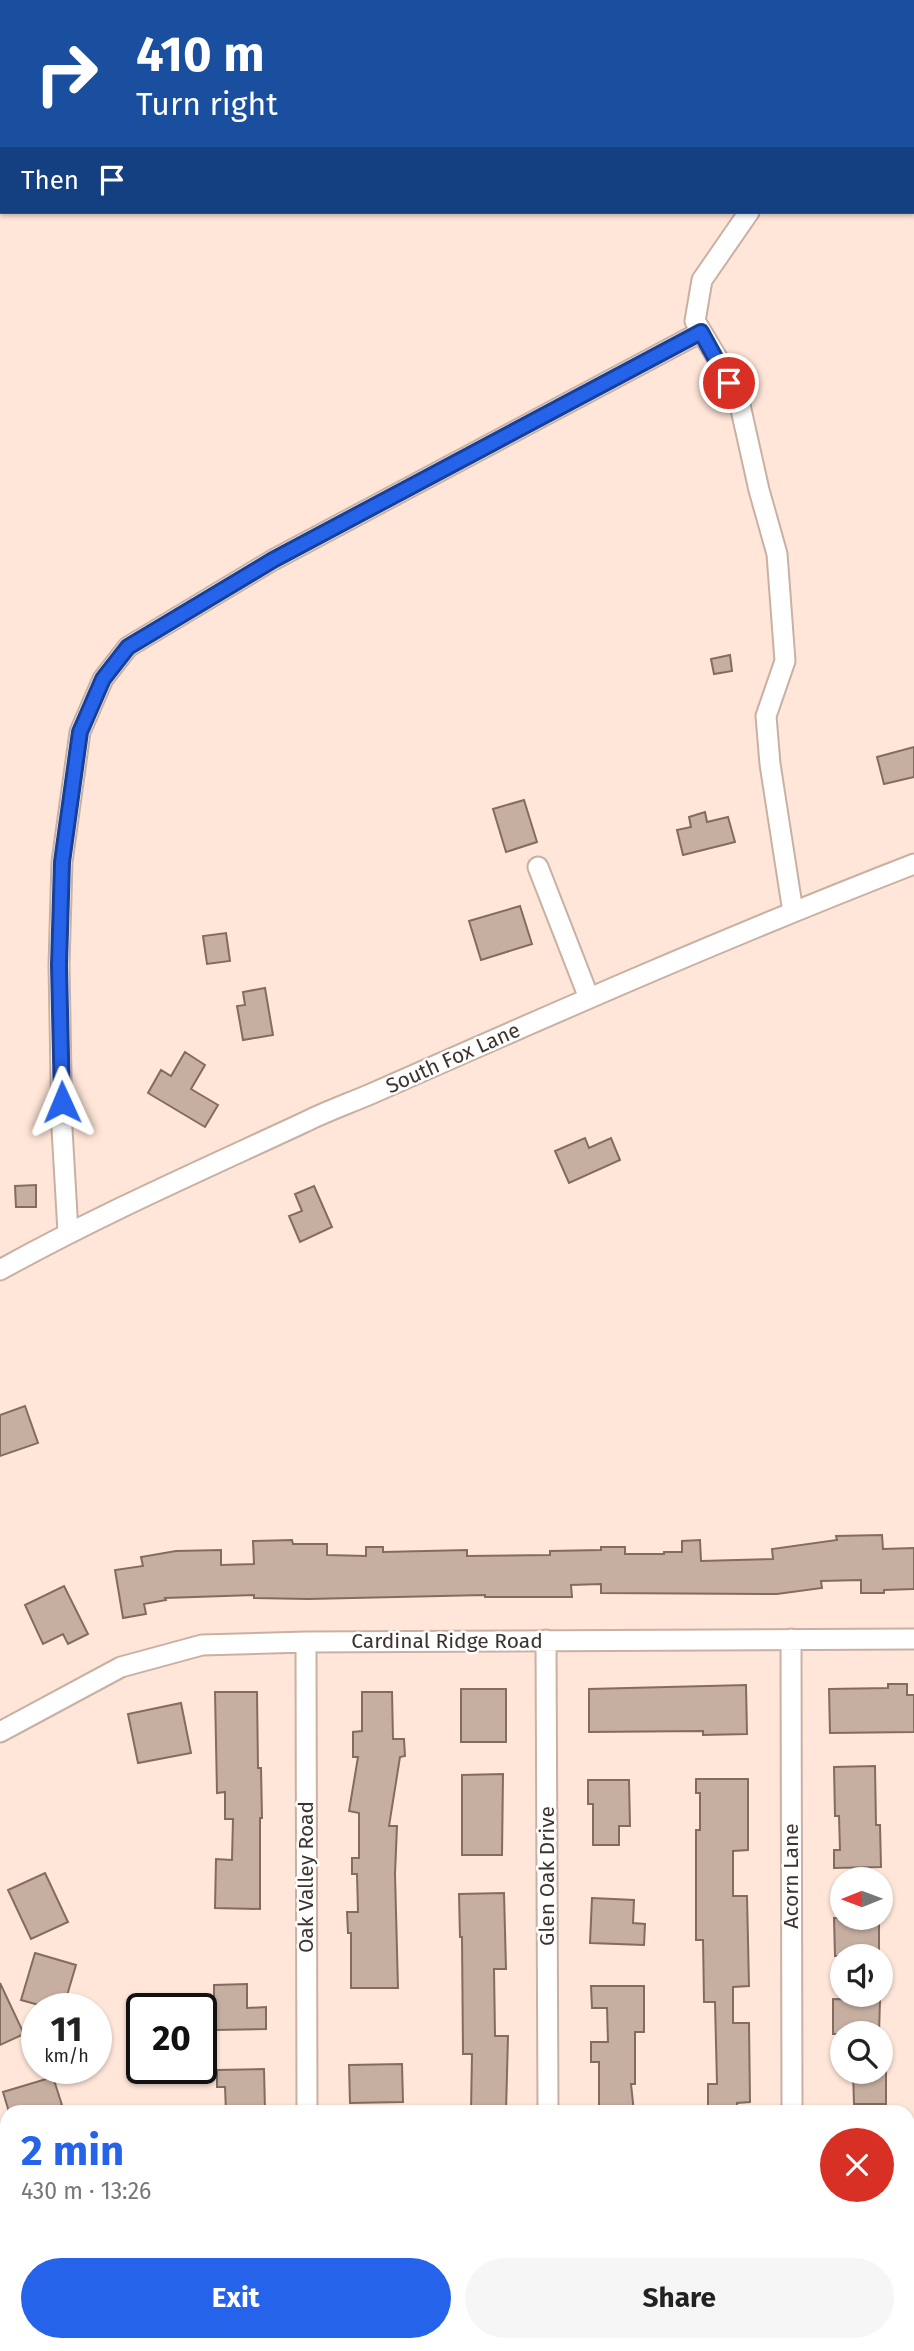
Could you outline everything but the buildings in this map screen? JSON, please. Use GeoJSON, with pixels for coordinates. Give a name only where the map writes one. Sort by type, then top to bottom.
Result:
{"type":"FeatureCollection","features":[{"type":"Feature","properties":{"kind":"street"},"geometry":{"type":"LineString","coordinates":[[748,214],[702,280],[695,321],[719,361],[740,405],[777,554],[785,661],[766,716],[770,764],[793,912]]}},
{"type":"Feature","properties":{"kind":"street"},"geometry":{"type":"LineString","coordinates":[[68,1232],[62,1129],[62,862],[80,732],[103,679],[128,647],[273,560],[701,332]]}},
{"type":"Feature","properties":{"kind":"street","name":"South Fox Lane"},"geometry":{"type":"LineString","coordinates":[[0,1270],[68,1232],[305,1121],[589,998],[914,864]]}},
{"type":"Feature","properties":{"kind":"street"},"geometry":{"type":"LineString","coordinates":[[538,867],[589,998]]}},
{"type":"Feature","properties":{"kind":"street","name":"Acorn Lane"},"geometry":{"type":"LineString","coordinates":[[791,1639],[792,2105]]}},
{"type":"Feature","properties":{"kind":"street","name":"Cardinal Ridge Road"},"geometry":{"type":"LineString","coordinates":[[0,1732],[121,1667],[202,1645],[306,1642],[914,1639]]}},
{"type":"Feature","properties":{"kind":"street","name":"Glen Oak Drive"},"geometry":{"type":"LineString","coordinates":[[546,1640],[548,2105]]}},
{"type":"Feature","properties":{"kind":"street","name":"Oak Valley Road"},"geometry":{"type":"LineString","coordinates":[[306,1642],[307,2105]]}},
{"type":"Feature","properties":{"kind":"route"},"geometry":{"type":"LineString","coordinates":[[62,1102],[59,965],[62,862],[80,732],[103,679],[128,647],[273,560],[701,332],[729,383]]}}]}
